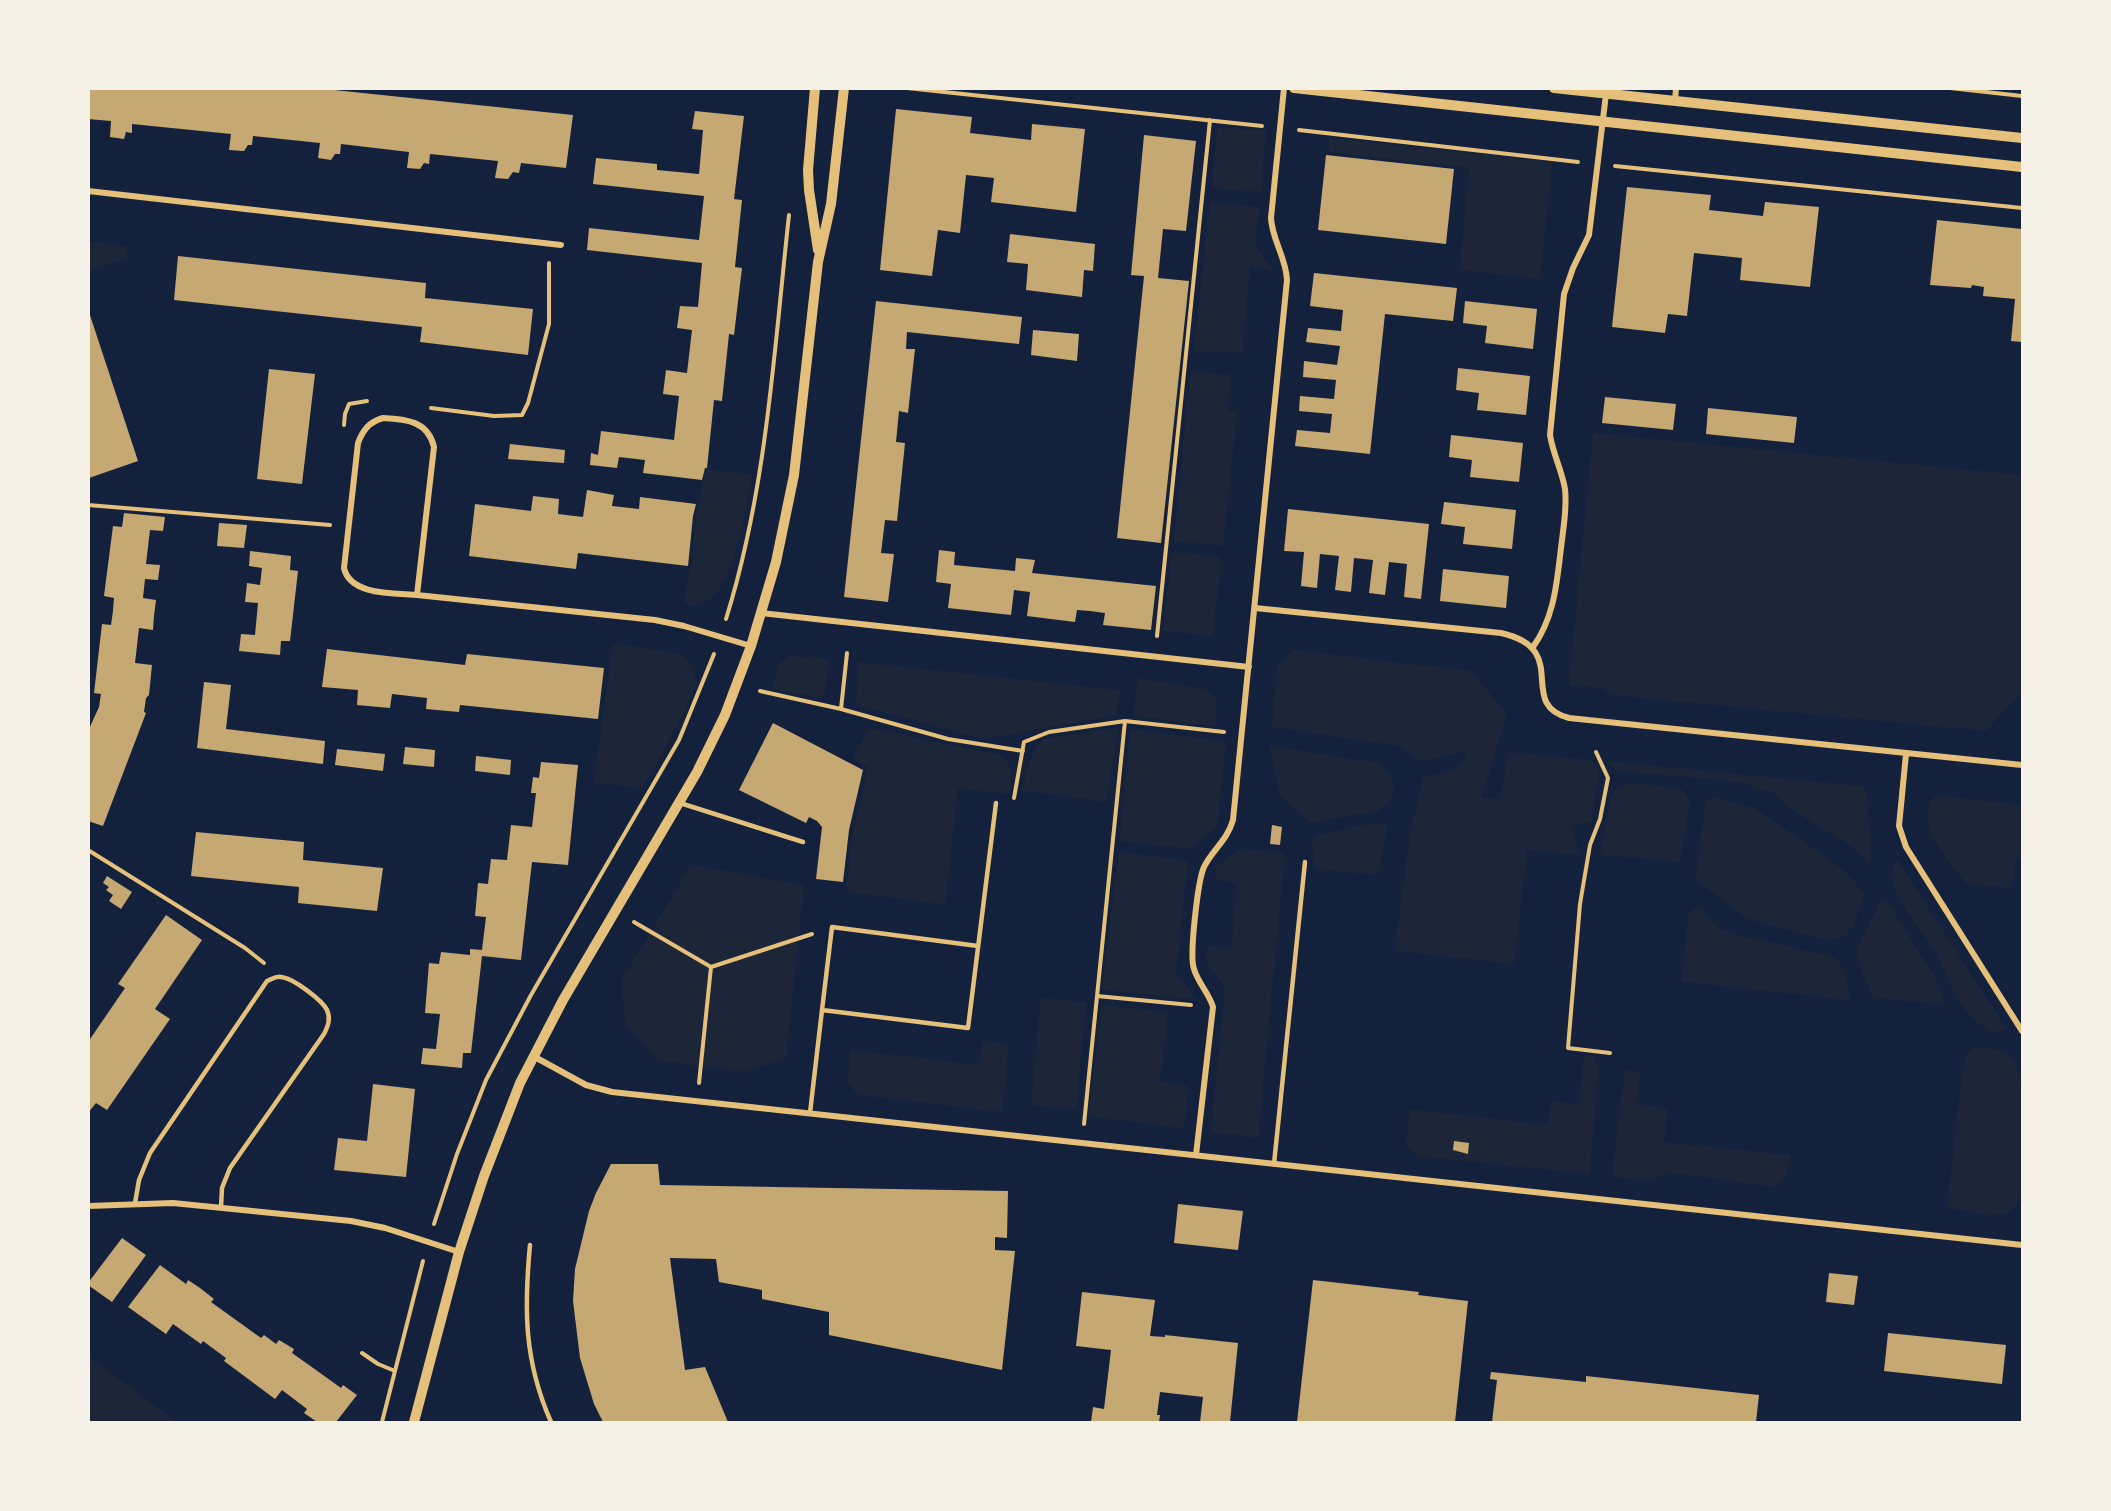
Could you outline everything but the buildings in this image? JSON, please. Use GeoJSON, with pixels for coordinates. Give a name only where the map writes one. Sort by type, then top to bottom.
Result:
{"type":"FeatureCollection","features":[{"type":"Feature","properties":{"kind":"street"},"geometry":{"type":"LineString","coordinates":[[815,88],[808,190],[817,240],[818,262]]}},
{"type":"Feature","properties":{"kind":"street"},"geometry":{"type":"LineString","coordinates":[[414,1422],[459,1252],[496,1143],[533,1056],[680,803],[725,715],[751,646],[784,531],[794,475],[818,262],[831,204],[844,88]]}},
{"type":"Feature","properties":{"kind":"street"},"geometry":{"type":"LineString","coordinates":[[1196,1155],[1213,1007],[1194,970],[1192,954],[1202,870],[1228,834],[1233,820],[1287,280],[1286,268],[1272,231],[1271,218],[1284,88]]}},
{"type":"Feature","properties":{"kind":"street"},"geometry":{"type":"LineString","coordinates":[[1294,88],[2022,166]]}},
{"type":"Feature","properties":{"kind":"street"},"geometry":{"type":"LineString","coordinates":[[1554,88],[2022,138]]}},
{"type":"Feature","properties":{"kind":"street"},"geometry":{"type":"LineString","coordinates":[[1675,101],[1676,88]]}},
{"type":"Feature","properties":{"kind":"street"},"geometry":{"type":"LineString","coordinates":[[1533,647],[1544,630],[1552,607],[1565,512],[1564,488],[1552,450],[1550,435],[1564,294],[1589,235],[1606,94]]}},
{"type":"Feature","properties":{"kind":"street"},"geometry":{"type":"LineString","coordinates":[[88,191],[561,245]]}},
{"type":"Feature","properties":{"kind":"street"},"geometry":{"type":"LineString","coordinates":[[417,595],[434,447],[430,434],[420,424],[383,418],[376,420],[365,429],[358,443],[344,562],[346,574],[350,579],[370,590],[417,595],[655,620],[751,646]]}},
{"type":"Feature","properties":{"kind":"street"},"geometry":{"type":"LineString","coordinates":[[1255,608],[1501,633],[1519,638],[1533,647],[1540,659],[1545,702],[1563,717],[2022,765]]}},
{"type":"Feature","properties":{"kind":"street"},"geometry":{"type":"LineString","coordinates":[[761,613],[1248,668]]}},
{"type":"Feature","properties":{"kind":"street"},"geometry":{"type":"LineString","coordinates":[[1906,754],[1899,826],[1905,847],[2022,1028]]}},
{"type":"Feature","properties":{"kind":"street"},"geometry":{"type":"LineString","coordinates":[[533,1056],[599,1090],[2022,1245]]}},
{"type":"Feature","properties":{"kind":"street"},"geometry":{"type":"LineString","coordinates":[[88,1206],[173,1203],[351,1221],[385,1228],[459,1252]]}},
{"type":"Feature","properties":{"kind":"lane"},"geometry":{"type":"LineString","coordinates":[[680,803],[803,842]]}},
{"type":"Feature","properties":{"kind":"lane"},"geometry":{"type":"LineString","coordinates":[[822,1010],[968,1028],[996,803]]}},
{"type":"Feature","properties":{"kind":"lane"},"geometry":{"type":"LineString","coordinates":[[1274,1164],[1305,862]]}},
{"type":"Feature","properties":{"kind":"lane"},"geometry":{"type":"LineString","coordinates":[[810,1113],[832,927],[978,946]]}},
{"type":"Feature","properties":{"kind":"lane"},"geometry":{"type":"LineString","coordinates":[[135,1203],[139,1180],[150,1153],[267,981],[275,977],[283,977],[292,980],[320,1000],[327,1009],[328,1024],[324,1034],[230,1168],[222,1188],[221,1207]]}},
{"type":"Feature","properties":{"kind":"lane"},"geometry":{"type":"LineString","coordinates":[[530,1245],[526,1291],[528,1344],[535,1376],[551,1422]]}},
{"type":"Feature","properties":{"kind":"path"},"geometry":{"type":"LineString","coordinates":[[908,88],[1598,165],[2022,208]]}},
{"type":"Feature","properties":{"kind":"path"},"geometry":{"type":"LineString","coordinates":[[1950,88],[2022,96]]}},
{"type":"Feature","properties":{"kind":"path"},"geometry":{"type":"LineString","coordinates":[[1157,636],[1210,120]]}},
{"type":"Feature","properties":{"kind":"path"},"geometry":{"type":"LineString","coordinates":[[382,1422],[428,1242],[457,1154],[486,1080],[531,995],[679,740],[720,637],[741,560],[761,464],[788,225],[788,205]]}},
{"type":"Feature","properties":{"kind":"path"},"geometry":{"type":"LineString","coordinates":[[425,408],[494,416],[522,415],[528,403],[549,324],[550,244]]}},
{"type":"Feature","properties":{"kind":"path"},"geometry":{"type":"LineString","coordinates":[[343,436],[345,414],[349,404],[368,401]]}},
{"type":"Feature","properties":{"kind":"path"},"geometry":{"type":"LineString","coordinates":[[88,505],[349,527]]}},
{"type":"Feature","properties":{"kind":"path"},"geometry":{"type":"LineString","coordinates":[[841,709],[847,653]]}},
{"type":"Feature","properties":{"kind":"path"},"geometry":{"type":"LineString","coordinates":[[760,691],[841,709],[948,739],[1023,751]]}},
{"type":"Feature","properties":{"kind":"path"},"geometry":{"type":"LineString","coordinates":[[1084,1126],[1125,721]]}},
{"type":"Feature","properties":{"kind":"path"},"geometry":{"type":"LineString","coordinates":[[995,813],[1013,806],[1024,742],[1049,732],[1125,721],[1228,732]]}},
{"type":"Feature","properties":{"kind":"path"},"geometry":{"type":"LineString","coordinates":[[1596,752],[1608,778],[1600,819],[1590,845],[1581,904],[1568,1048],[1610,1053]]}},
{"type":"Feature","properties":{"kind":"path"},"geometry":{"type":"LineString","coordinates":[[88,850],[246,948],[265,964],[275,977]]}},
{"type":"Feature","properties":{"kind":"path"},"geometry":{"type":"LineString","coordinates":[[616,911],[711,968],[832,927]]}},
{"type":"Feature","properties":{"kind":"path"},"geometry":{"type":"LineString","coordinates":[[697,1101],[711,968]]}},
{"type":"Feature","properties":{"kind":"path"},"geometry":{"type":"LineString","coordinates":[[1097,996],[1213,1007]]}},
{"type":"Feature","properties":{"kind":"path"},"geometry":{"type":"LineString","coordinates":[[362,1353],[378,1364],[395,1371]]}},
{"type":"Feature","properties":{"kind":"shaded area"},"geometry":{"type":"Polygon","coordinates":[[[1217,127],[1266,131],[1261,192],[1212,188],[1217,127]]]}},
{"type":"Feature","properties":{"kind":"shaded area"},"geometry":{"type":"Polygon","coordinates":[[[1330,138],[1552,162],[1540,279],[1460,270],[1469,168],[1328,152],[1330,138]]]}},
{"type":"Feature","properties":{"kind":"shaded area"},"geometry":{"type":"Polygon","coordinates":[[[1210,202],[1259,207],[1255,245],[1273,270],[1250,267],[1242,353],[1194,351],[1210,202]]]}},
{"type":"Feature","properties":{"kind":"shaded area"},"geometry":{"type":"Polygon","coordinates":[[[88,241],[127,246],[127,258],[89,271],[88,241]]]}},
{"type":"Feature","properties":{"kind":"shaded area"},"geometry":{"type":"Polygon","coordinates":[[[1190,371],[1230,375],[1228,410],[1237,413],[1223,546],[1174,541],[1190,371]]]}},
{"type":"Feature","properties":{"kind":"shaded area"},"geometry":{"type":"Polygon","coordinates":[[[1593,433],[2022,475],[2022,691],[1986,731],[1609,695],[1604,689],[1569,685],[1593,433]]]}},
{"type":"Feature","properties":{"kind":"shaded area"},"geometry":{"type":"Polygon","coordinates":[[[706,469],[752,475],[738,543],[726,578],[709,600],[691,606],[684,603],[691,567],[696,515],[706,469]]]}},
{"type":"Feature","properties":{"kind":"shaded area"},"geometry":{"type":"Polygon","coordinates":[[[1172,552],[1221,557],[1213,636],[1163,631],[1172,552]]]}},
{"type":"Feature","properties":{"kind":"shaded area"},"geometry":{"type":"Polygon","coordinates":[[[613,643],[681,654],[691,663],[697,685],[642,788],[594,783],[613,643]]]}},
{"type":"Feature","properties":{"kind":"shaded area"},"geometry":{"type":"Polygon","coordinates":[[[1293,650],[1471,671],[1507,714],[1481,798],[1500,799],[1508,752],[1592,760],[1599,774],[1591,822],[1570,825],[1581,855],[1527,850],[1514,964],[1395,951],[1410,834],[1423,778],[1461,766],[1468,751],[1422,762],[1399,746],[1272,727],[1277,666],[1293,650]]]}},
{"type":"Feature","properties":{"kind":"shaded area"},"geometry":{"type":"Polygon","coordinates":[[[791,656],[829,659],[825,693],[820,698],[772,689],[778,664],[791,656]]]}},
{"type":"Feature","properties":{"kind":"shaded area"},"geometry":{"type":"Polygon","coordinates":[[[858,662],[1120,690],[1116,715],[984,739],[856,705],[858,662]]]}},
{"type":"Feature","properties":{"kind":"shaded area"},"geometry":{"type":"Polygon","coordinates":[[[1138,678],[1206,689],[1217,700],[1215,726],[1133,716],[1138,678]]]}},
{"type":"Feature","properties":{"kind":"shaded area"},"geometry":{"type":"Polygon","coordinates":[[[869,728],[999,755],[1008,763],[1012,772],[1009,794],[958,788],[945,904],[846,892],[853,831],[868,767],[853,759],[869,728]]]}},
{"type":"Feature","properties":{"kind":"shaded area"},"geometry":{"type":"Polygon","coordinates":[[[1118,728],[1106,802],[1022,791],[1032,757],[1044,739],[1118,728]]]}},
{"type":"Feature","properties":{"kind":"shaded area"},"geometry":{"type":"Polygon","coordinates":[[[1130,729],[1226,741],[1217,827],[1189,849],[1120,841],[1130,729]]]}},
{"type":"Feature","properties":{"kind":"shaded area"},"geometry":{"type":"Polygon","coordinates":[[[1269,746],[1379,763],[1390,775],[1395,790],[1389,802],[1379,811],[1310,823],[1280,795],[1269,746]]]}},
{"type":"Feature","properties":{"kind":"shaded area"},"geometry":{"type":"Polygon","coordinates":[[[1605,761],[1861,786],[1867,792],[1871,864],[1853,848],[1790,808],[1773,793],[1740,782],[1617,771],[1605,761]]]}},
{"type":"Feature","properties":{"kind":"shaded area"},"geometry":{"type":"Polygon","coordinates":[[[1631,783],[1682,789],[1690,802],[1680,862],[1600,855],[1611,796],[1617,788],[1631,783]]]}},
{"type":"Feature","properties":{"kind":"shaded area"},"geometry":{"type":"Polygon","coordinates":[[[1936,795],[2022,805],[2022,858],[2017,858],[2011,888],[1967,884],[1943,853],[1930,829],[1929,806],[1936,795]]]}},
{"type":"Feature","properties":{"kind":"shaded area"},"geometry":{"type":"Polygon","coordinates":[[[1714,797],[1755,808],[1847,872],[1864,894],[1854,925],[1844,937],[1828,941],[1748,919],[1696,880],[1706,800],[1714,797]]]}},
{"type":"Feature","properties":{"kind":"shaded area"},"geometry":{"type":"Polygon","coordinates":[[[1377,822],[1386,825],[1387,830],[1378,875],[1317,870],[1311,844],[1316,835],[1377,822]]]}},
{"type":"Feature","properties":{"kind":"shaded area"},"geometry":{"type":"Polygon","coordinates":[[[1239,849],[1285,853],[1258,1138],[1211,1132],[1225,988],[1206,961],[1208,946],[1231,949],[1237,883],[1215,880],[1216,867],[1239,849]]]}},
{"type":"Feature","properties":{"kind":"shaded area"},"geometry":{"type":"Polygon","coordinates":[[[1119,852],[1188,860],[1176,973],[1197,1000],[1102,989],[1119,852]]]}},
{"type":"Feature","properties":{"kind":"shaded area"},"geometry":{"type":"Polygon","coordinates":[[[1897,859],[2006,1028],[1995,1034],[1969,1015],[1961,1004],[1936,953],[1897,894],[1892,869],[1897,859]]]}},
{"type":"Feature","properties":{"kind":"shaded area"},"geometry":{"type":"Polygon","coordinates":[[[691,865],[804,885],[786,1058],[746,1072],[659,1061],[626,1025],[621,981],[691,865]]]}},
{"type":"Feature","properties":{"kind":"shaded area"},"geometry":{"type":"Polygon","coordinates":[[[1881,900],[1886,900],[1937,980],[1945,1005],[1874,998],[1860,967],[1857,949],[1881,900]]]}},
{"type":"Feature","properties":{"kind":"shaded area"},"geometry":{"type":"Polygon","coordinates":[[[1700,908],[1717,927],[1735,934],[1833,957],[1844,970],[1850,1000],[1682,982],[1688,916],[1692,909],[1700,908]]]}},
{"type":"Feature","properties":{"kind":"shaded area"},"geometry":{"type":"Polygon","coordinates":[[[1041,998],[1086,1002],[1076,1110],[1031,1105],[1041,998]]]}},
{"type":"Feature","properties":{"kind":"shaded area"},"geometry":{"type":"Polygon","coordinates":[[[1102,1005],[1168,1013],[1160,1082],[1189,1086],[1184,1128],[1088,1116],[1102,1005]]]}},
{"type":"Feature","properties":{"kind":"shaded area"},"geometry":{"type":"Polygon","coordinates":[[[983,1041],[1009,1044],[1002,1112],[857,1095],[848,1082],[851,1050],[979,1065],[983,1041]]]}},
{"type":"Feature","properties":{"kind":"shaded area"},"geometry":{"type":"Polygon","coordinates":[[[1975,1047],[1996,1049],[2009,1055],[2018,1069],[2023,1105],[2023,1171],[2018,1202],[2007,1214],[1990,1215],[1947,1208],[1962,1075],[1966,1056],[1975,1047]]]}},
{"type":"Feature","properties":{"kind":"shaded area"},"geometry":{"type":"Polygon","coordinates":[[[1584,1055],[1593,1056],[1598,1066],[1590,1174],[1417,1156],[1406,1145],[1410,1109],[1548,1125],[1551,1101],[1579,1104],[1584,1055]]]}},
{"type":"Feature","properties":{"kind":"shaded area"},"geometry":{"type":"Polygon","coordinates":[[[1625,1070],[1640,1072],[1636,1105],[1668,1108],[1664,1142],[1791,1155],[1786,1175],[1775,1187],[1667,1172],[1650,1181],[1612,1177],[1625,1070]]]}},
{"type":"Feature","properties":{"kind":"shaded area"},"geometry":{"type":"Polygon","coordinates":[[[89,1357],[177,1422],[89,1422],[89,1357]]]}}]}
